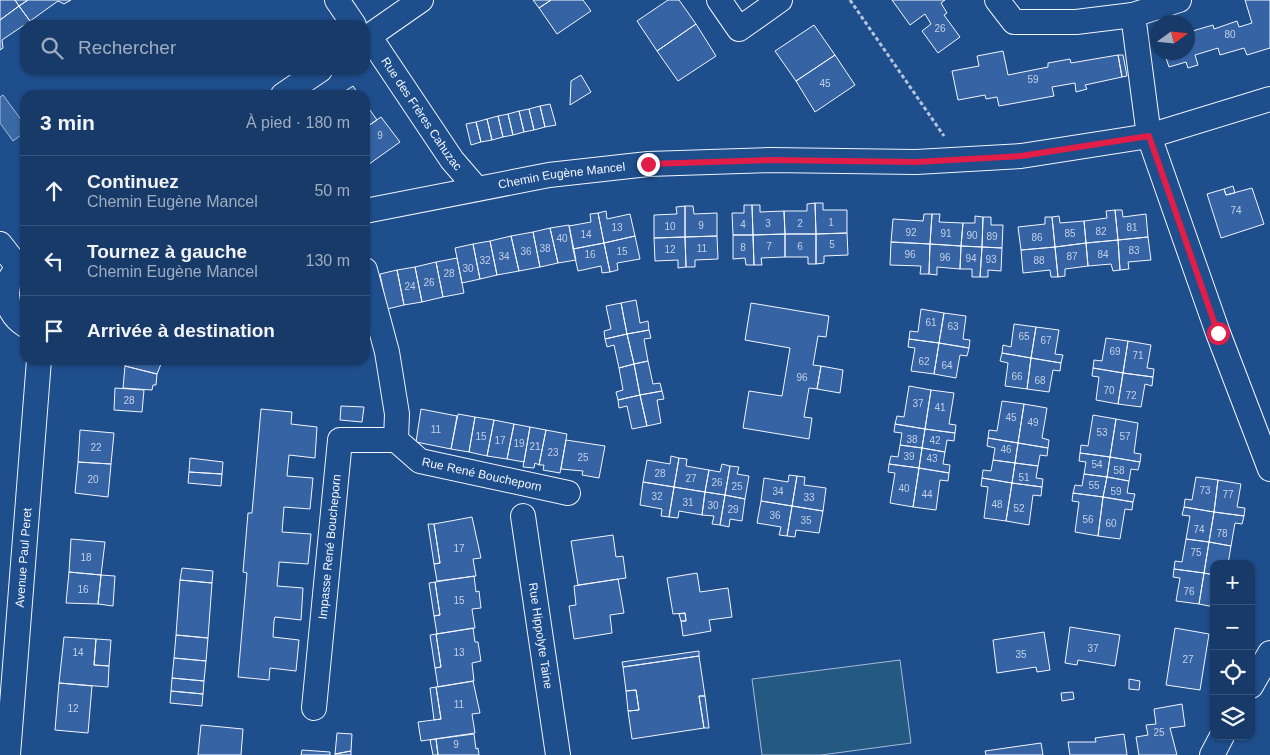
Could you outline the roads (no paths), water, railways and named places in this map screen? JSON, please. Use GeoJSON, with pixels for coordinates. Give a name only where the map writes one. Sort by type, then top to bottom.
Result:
{"type":"FeatureCollection","features":[{"type":"Feature","properties":{"kind":"street","name":"Rue des Frères Cahuzac"},"geometry":{"type":"LineString","coordinates":[[337,0],[353,20]]}},
{"type":"Feature","properties":{"kind":"street"},"geometry":{"type":"LineString","coordinates":[[370,29],[420,0]]}},
{"type":"Feature","properties":{"kind":"street"},"geometry":{"type":"LineString","coordinates":[[720,0],[739,29],[780,0]]}},
{"type":"Feature","properties":{"kind":"street"},"geometry":{"type":"LineString","coordinates":[[997,0],[1014,22],[1076,22],[1133,15],[1179,0]]}},
{"type":"Feature","properties":{"kind":"street"},"geometry":{"type":"LineString","coordinates":[[1133,15],[1149,136],[1218,333],[1270,469]]}},
{"type":"Feature","properties":{"kind":"street","name":"Rue des Frères Cahuzac"},"geometry":{"type":"LineString","coordinates":[[370,43],[452,160],[477,189]]}},
{"type":"Feature","properties":{"kind":"street"},"geometry":{"type":"LineString","coordinates":[[290,90],[313,75]]}},
{"type":"Feature","properties":{"kind":"street","name":"Chemin Eugène Mancel"},"geometry":{"type":"LineString","coordinates":[[370,210],[548,175],[648,164],[770,160],[916,162],[1021,156],[1149,136],[1270,99]]}},
{"type":"Feature","properties":{"kind":"street"},"geometry":{"type":"LineString","coordinates":[[0,244],[20,264]]}},
{"type":"Feature","properties":{"kind":"street"},"geometry":{"type":"LineString","coordinates":[[20,266],[10,277],[3,300],[20,320]]}},
{"type":"Feature","properties":{"kind":"street"},"geometry":{"type":"LineString","coordinates":[[370,290],[388,361],[397,414],[396,440]]}},
{"type":"Feature","properties":{"kind":"street","name":"Avenue Paul Peret"},"geometry":{"type":"LineString","coordinates":[[8,755],[39,365]]}},
{"type":"Feature","properties":{"kind":"street","name":"Impasse René Boucheporn"},"geometry":{"type":"LineString","coordinates":[[314,708],[340,440],[396,440]]}},
{"type":"Feature","properties":{"kind":"street","name":"Rue René Boucheporn"},"geometry":{"type":"LineString","coordinates":[[396,440],[420,461],[568,493]]}},
{"type":"Feature","properties":{"kind":"street","name":"Rue Hippolyte Taine"},"geometry":{"type":"LineString","coordinates":[[523,516],[558,755]]}},
{"type":"Feature","properties":{"kind":"street"},"geometry":{"type":"LineString","coordinates":[[1255,679],[1270,653]]}},
{"type":"Feature","properties":{"kind":"street"},"geometry":{"type":"LineString","coordinates":[[1212,755],[1220,740]]}}]}
